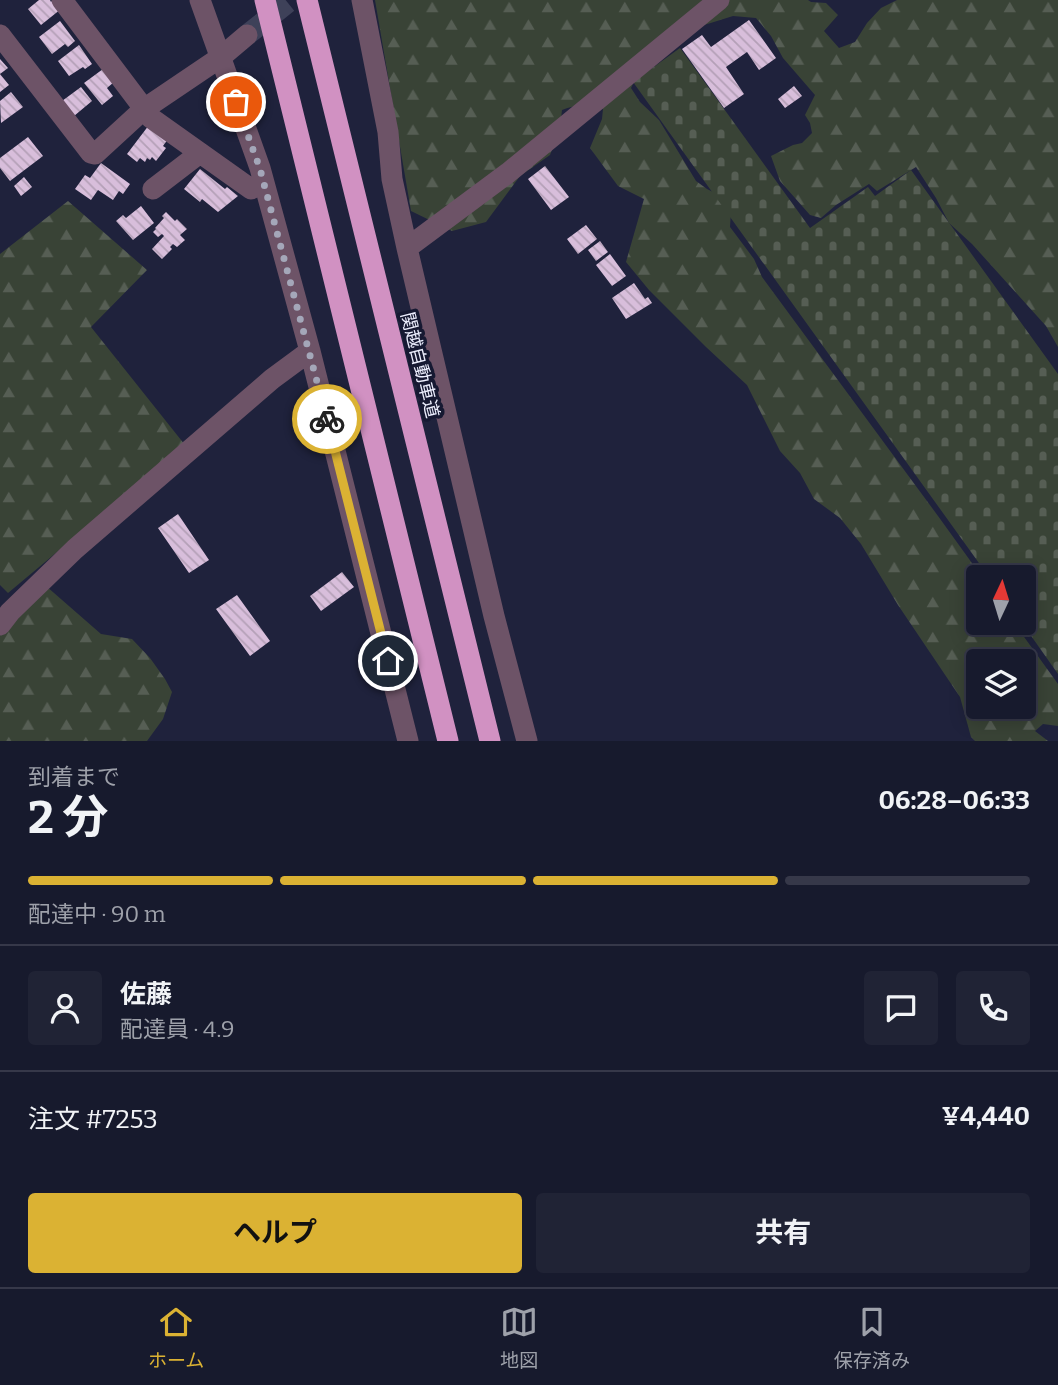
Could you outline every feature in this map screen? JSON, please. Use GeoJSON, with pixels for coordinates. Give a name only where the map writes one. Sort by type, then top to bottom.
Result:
{"type":"FeatureCollection","features":[{"type":"Feature","properties":{"kind":"highway"},"geometry":{"type":"LineString","coordinates":[[265,0],[448,741]]}},
{"type":"Feature","properties":{"kind":"highway","name":"関越自動車道"},"geometry":{"type":"LineString","coordinates":[[307,0],[490,741]]}},
{"type":"Feature","properties":{"kind":"street"},"geometry":{"type":"LineString","coordinates":[[62,0],[151,118],[251,189]]}},
{"type":"Feature","properties":{"kind":"street"},"geometry":{"type":"LineString","coordinates":[[200,0],[260,169],[310,351],[408,741]]}},
{"type":"Feature","properties":{"kind":"street"},"geometry":{"type":"LineString","coordinates":[[362,0],[388,132],[392,179],[407,248],[494,616],[527,741]]}},
{"type":"Feature","properties":{"kind":"street"},"geometry":{"type":"LineString","coordinates":[[407,248],[508,173],[719,0]]}},
{"type":"Feature","properties":{"kind":"street"},"geometry":{"type":"LineString","coordinates":[[0,35],[91,153],[95,154],[144,109],[221,57],[247,35]]}},
{"type":"Feature","properties":{"kind":"street"},"geometry":{"type":"LineString","coordinates":[[153,190],[200,153]]}},
{"type":"Feature","properties":{"kind":"street"},"geometry":{"type":"LineString","coordinates":[[0,625],[10,611],[75,549],[272,379],[310,351]]}},
{"type":"Feature","properties":{"kind":"green space"},"geometry":{"type":"Polygon","coordinates":[[[375,0],[808,0],[826,3],[838,15],[824,31],[839,48],[855,42],[881,8],[897,0],[1058,0],[1058,347],[1046,326],[972,244],[949,223],[916,167],[877,191],[869,184],[821,218],[810,215],[780,181],[771,156],[802,143],[812,133],[805,115],[815,95],[783,58],[771,36],[756,18],[733,16],[701,26],[638,73],[631,88],[640,102],[659,120],[696,181],[727,199],[731,210],[730,227],[754,259],[762,277],[973,565],[966,565],[966,635],[1023,635],[1033,649],[966,649],[966,719],[960,697],[861,544],[840,518],[814,499],[800,473],[780,451],[747,385],[649,290],[626,262],[644,199],[618,186],[590,148],[602,119],[603,109],[583,105],[562,110],[560,127],[550,155],[520,176],[486,222],[452,231],[411,211],[375,0]]]}},
{"type":"Feature","properties":{"kind":"green space"},"geometry":{"type":"Polygon","coordinates":[[[680,48],[810,228],[868,187],[875,196],[911,170],[1058,374],[1058,674],[1030,635],[1036,635],[1036,565],[980,565],[633,82],[680,48]]]}},
{"type":"Feature","properties":{"kind":"green space"},"geometry":{"type":"Polygon","coordinates":[[[68,201],[147,270],[91,327],[185,445],[8,593],[0,585],[0,254],[68,201]]]}},
{"type":"Feature","properties":{"kind":"green space"},"geometry":{"type":"Polygon","coordinates":[[[46,586],[101,634],[132,639],[165,679],[172,692],[163,719],[147,741],[0,741],[0,633],[46,586]]]}},
{"type":"Feature","properties":{"kind":"green space"},"geometry":{"type":"Polygon","coordinates":[[[1036,654],[1058,684],[1058,726],[1043,724],[1035,731],[1048,741],[975,741],[971,737],[966,719],[1036,719],[1036,654]]]}},
{"type":"Feature","properties":{"kind":"building"},"geometry":{"type":"Polygon","coordinates":[[[39,0],[53,0],[61,9],[41,25],[28,9],[39,0]]]}},
{"type":"Feature","properties":{"kind":"building"},"geometry":{"type":"Polygon","coordinates":[[[749,20],[776,58],[759,70],[747,52],[726,67],[744,94],[724,108],[682,49],[702,35],[711,47],[749,20]]]}},
{"type":"Feature","properties":{"kind":"building"},"geometry":{"type":"Polygon","coordinates":[[[60,21],[75,41],[68,47],[65,44],[52,54],[39,37],[60,21]]]}},
{"type":"Feature","properties":{"kind":"building"},"geometry":{"type":"Polygon","coordinates":[[[79,45],[92,64],[69,76],[58,61],[79,45]]]}},
{"type":"Feature","properties":{"kind":"building"},"geometry":{"type":"Polygon","coordinates":[[[0,59],[8,68],[0,74],[0,59]]]}},
{"type":"Feature","properties":{"kind":"building"},"geometry":{"type":"Polygon","coordinates":[[[103,69],[114,82],[107,88],[113,96],[102,105],[84,83],[103,69]]]}},
{"type":"Feature","properties":{"kind":"building"},"geometry":{"type":"Polygon","coordinates":[[[0,74],[9,85],[0,92],[0,74]]]}},
{"type":"Feature","properties":{"kind":"building"},"geometry":{"type":"Polygon","coordinates":[[[794,86],[802,96],[785,108],[778,99],[794,86]]]}},
{"type":"Feature","properties":{"kind":"building"},"geometry":{"type":"Polygon","coordinates":[[[81,87],[92,101],[74,116],[62,101],[81,87]]]}},
{"type":"Feature","properties":{"kind":"building"},"geometry":{"type":"Polygon","coordinates":[[[11,92],[23,107],[1,123],[0,101],[11,92]]]}},
{"type":"Feature","properties":{"kind":"building"},"geometry":{"type":"Polygon","coordinates":[[[149,125],[168,139],[163,146],[166,148],[156,161],[152,157],[145,162],[140,158],[137,162],[127,154],[149,125]]]}},
{"type":"Feature","properties":{"kind":"building"},"geometry":{"type":"Polygon","coordinates":[[[28,137],[43,156],[10,181],[0,168],[0,158],[28,137]]]}},
{"type":"Feature","properties":{"kind":"building"},"geometry":{"type":"Polygon","coordinates":[[[101,163],[130,184],[123,194],[119,191],[113,200],[98,190],[91,200],[75,189],[85,175],[90,178],[101,163]]]}},
{"type":"Feature","properties":{"kind":"building"},"geometry":{"type":"Polygon","coordinates":[[[545,166],[569,197],[551,210],[528,179],[545,166]]]}},
{"type":"Feature","properties":{"kind":"building"},"geometry":{"type":"Polygon","coordinates":[[[200,169],[238,196],[218,212],[184,189],[200,169]]]}},
{"type":"Feature","properties":{"kind":"building"},"geometry":{"type":"Polygon","coordinates":[[[24,177],[32,187],[21,196],[14,186],[24,177]]]}},
{"type":"Feature","properties":{"kind":"building"},"geometry":{"type":"Polygon","coordinates":[[[141,206],[154,223],[133,240],[116,221],[123,215],[126,218],[141,206]]]}},
{"type":"Feature","properties":{"kind":"building"},"geometry":{"type":"Polygon","coordinates":[[[166,212],[187,229],[180,235],[185,240],[177,247],[173,244],[170,247],[172,249],[162,259],[152,249],[164,236],[162,234],[158,237],[153,232],[166,212]]]}},
{"type":"Feature","properties":{"kind":"building"},"geometry":{"type":"Polygon","coordinates":[[[586,225],[597,239],[578,254],[567,239],[586,225]]]}},
{"type":"Feature","properties":{"kind":"building"},"geometry":{"type":"Polygon","coordinates":[[[600,241],[608,252],[596,261],[588,250],[600,241]]]}},
{"type":"Feature","properties":{"kind":"building"},"geometry":{"type":"Polygon","coordinates":[[[610,254],[626,276],[612,286],[596,265],[610,254]]]}},
{"type":"Feature","properties":{"kind":"building"},"geometry":{"type":"Polygon","coordinates":[[[634,283],[645,299],[648,297],[652,303],[626,319],[612,298],[634,283]]]}},
{"type":"Feature","properties":{"kind":"building"},"geometry":{"type":"Polygon","coordinates":[[[178,514],[209,560],[189,573],[158,528],[178,514]]]}},
{"type":"Feature","properties":{"kind":"building"},"geometry":{"type":"Polygon","coordinates":[[[342,572],[354,587],[321,611],[310,596],[342,572]]]}},
{"type":"Feature","properties":{"kind":"building"},"geometry":{"type":"Polygon","coordinates":[[[237,595],[270,641],[250,656],[216,609],[237,595]]]}},
{"type":"Feature","properties":{"kind":"tunnel"},"geometry":{"type":"LineString","coordinates":[[247,35],[291,0]]}},
{"type":"Feature","properties":{"kind":"way so far"},"geometry":{"type":"LineString","coordinates":[[236,102],[260,169],[327,419]]}},
{"type":"Feature","properties":{"kind":"route"},"geometry":{"type":"LineString","coordinates":[[327,419],[388,661]]}}]}
